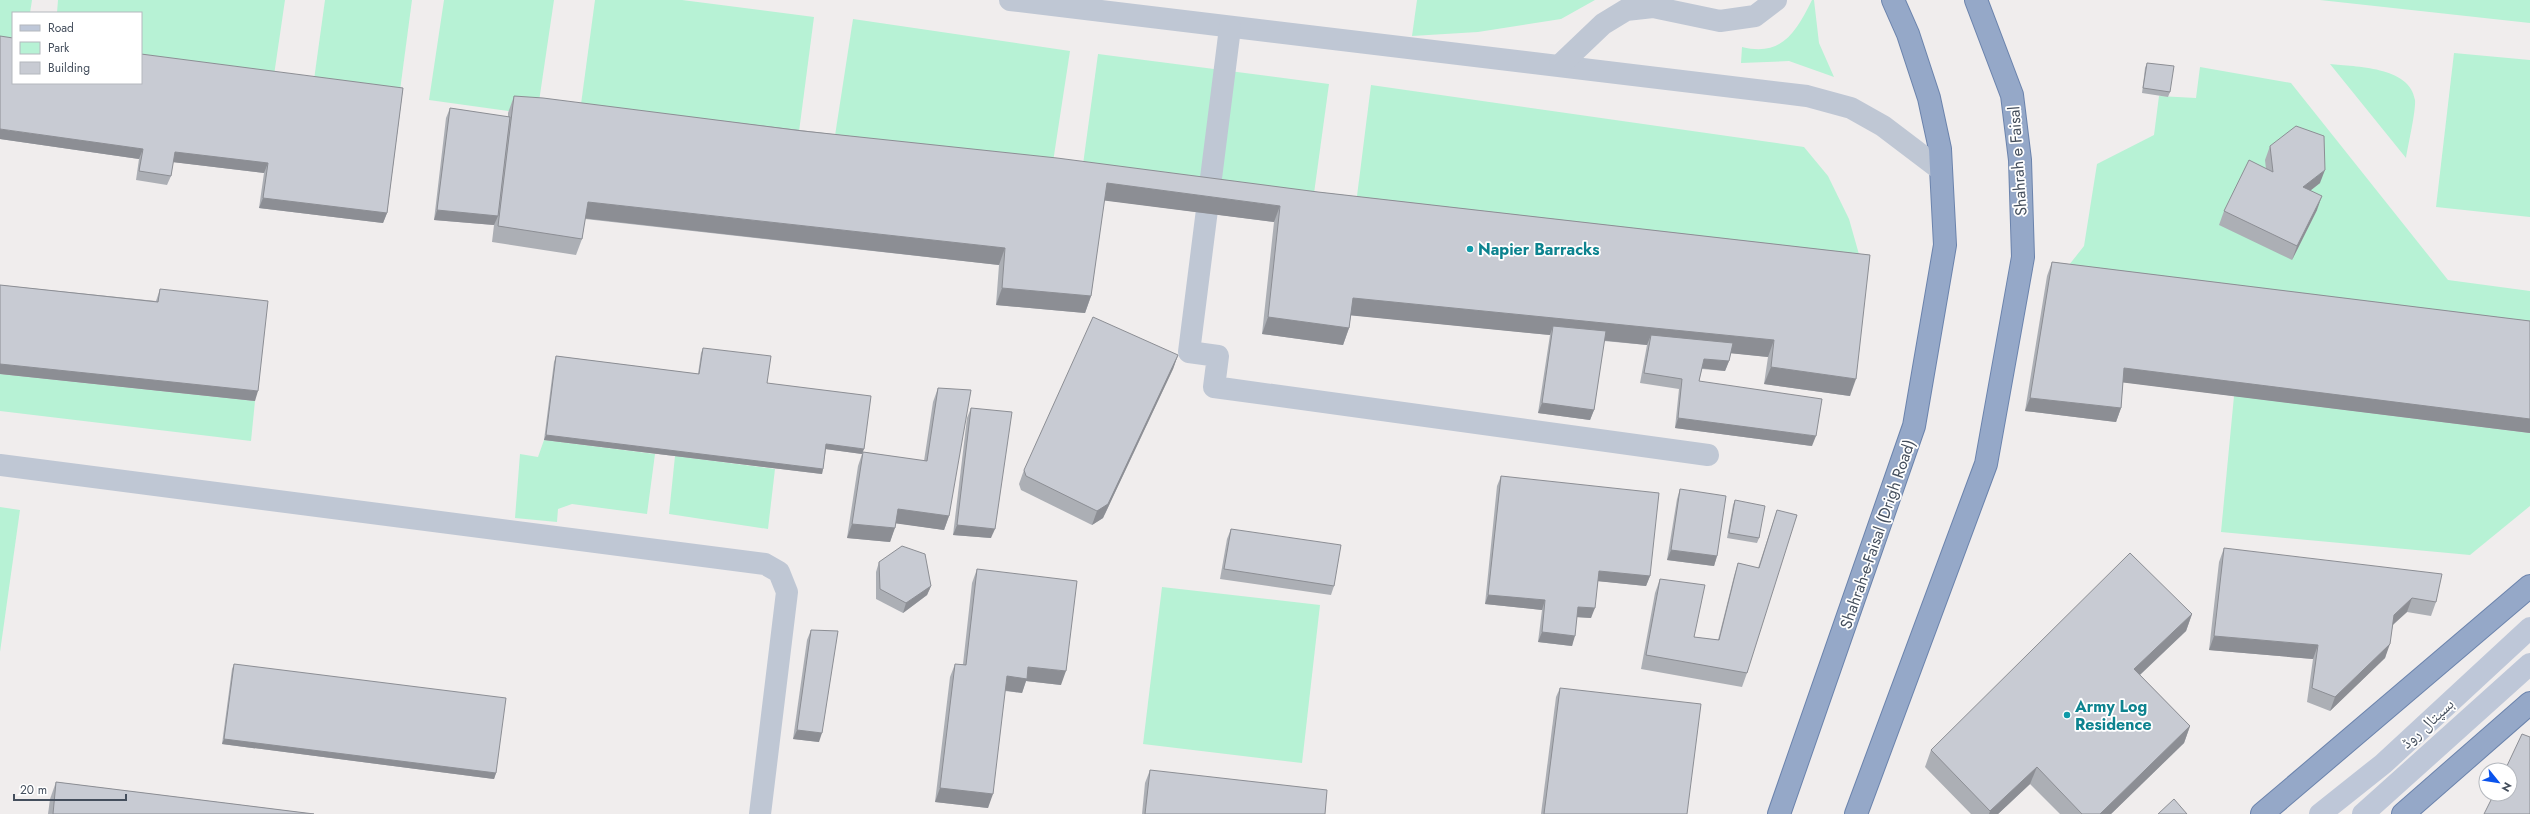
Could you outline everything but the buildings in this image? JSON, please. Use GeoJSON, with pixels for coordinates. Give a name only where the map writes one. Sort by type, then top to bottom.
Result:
{"type":"FeatureCollection","features":[{"type":"Feature","properties":{"kind":"highway"},"geometry":{"type":"LineString","coordinates":[[1893,0],[1908,34],[1929,98],[1940,149],[1941,170]]}},
{"type":"Feature","properties":{"kind":"highway","name":"Shahrah e Faisal"},"geometry":{"type":"LineString","coordinates":[[1856,814],[1986,464],[2023,257],[2020,160],[2012,95],[1976,0]]}},
{"type":"Feature","properties":{"kind":"highway","name":"Shahrah-e-Faisal (Drigh Road)"},"geometry":{"type":"LineString","coordinates":[[1779,814],[1914,426],[1945,246],[1941,170]]}},
{"type":"Feature","properties":{"kind":"highway"},"geometry":{"type":"LineString","coordinates":[[2262,814],[2530,586]]}},
{"type":"Feature","properties":{"kind":"highway"},"geometry":{"type":"LineString","coordinates":[[2403,814],[2530,703]]}},
{"type":"Feature","properties":{"kind":"main road","name":"ہسپتال روڈ"},"geometry":{"type":"LineString","coordinates":[[2320,814],[2383,764],[2530,628]]}},
{"type":"Feature","properties":{"kind":"main road","name":"ہسپتال روڈ"},"geometry":{"type":"LineString","coordinates":[[2363,814],[2530,664]]}},
{"type":"Feature","properties":{"kind":"lane"},"geometry":{"type":"LineString","coordinates":[[1010,0],[1230,28],[1560,65],[1807,96],[1851,108],[1882,126],[1941,170]]}},
{"type":"Feature","properties":{"kind":"lane"},"geometry":{"type":"LineString","coordinates":[[1560,65],[1603,24],[1626,10],[1653,7],[1720,20],[1755,16],[1776,0]]}},
{"type":"Feature","properties":{"kind":"lane"},"geometry":{"type":"LineString","coordinates":[[1230,28],[1189,352],[1218,356],[1214,387],[1708,455]]}},
{"type":"Feature","properties":{"kind":"lane"},"geometry":{"type":"LineString","coordinates":[[0,465],[766,564],[779,572],[787,592],[760,814]]}},
{"type":"Feature","properties":{"kind":"green space"},"geometry":{"type":"Polygon","coordinates":[[[0,0],[32,0],[30,12],[12,12],[12,47],[0,46],[0,0]]]}},
{"type":"Feature","properties":{"kind":"green space"},"geometry":{"type":"Polygon","coordinates":[[[58,0],[285,0],[273,82],[142,64],[142,12],[57,12],[58,0]]]}},
{"type":"Feature","properties":{"kind":"green space"},"geometry":{"type":"Polygon","coordinates":[[[325,0],[412,0],[399,98],[313,87],[325,0]]]}},
{"type":"Feature","properties":{"kind":"green space"},"geometry":{"type":"Polygon","coordinates":[[[444,0],[554,0],[537,115],[429,100],[444,0]]]}},
{"type":"Feature","properties":{"kind":"green space"},"geometry":{"type":"Polygon","coordinates":[[[595,0],[682,0],[814,17],[797,147],[579,119],[595,0]]]}},
{"type":"Feature","properties":{"kind":"green space"},"geometry":{"type":"Polygon","coordinates":[[[1417,0],[1595,0],[1561,19],[1478,32],[1412,36],[1417,0]]]}},
{"type":"Feature","properties":{"kind":"green space"},"geometry":{"type":"Polygon","coordinates":[[[1812,0],[1814,0],[1819,43],[1834,77],[1789,61],[1741,63],[1742,47],[1756,49],[1768,48],[1778,45],[1786,39],[1800,22],[1812,0]]]}},
{"type":"Feature","properties":{"kind":"green space"},"geometry":{"type":"Polygon","coordinates":[[[2320,0],[2530,0],[2530,23],[2320,0]]]}},
{"type":"Feature","properties":{"kind":"green space"},"geometry":{"type":"Polygon","coordinates":[[[853,19],[1070,51],[1051,175],[834,142],[853,19]]]}},
{"type":"Feature","properties":{"kind":"green space"},"geometry":{"type":"Polygon","coordinates":[[[2454,53],[2530,60],[2530,217],[2436,207],[2454,53]]]}},
{"type":"Feature","properties":{"kind":"green space"},"geometry":{"type":"Polygon","coordinates":[[[1098,54],[1329,84],[1312,208],[1081,179],[1098,54]]]}},
{"type":"Feature","properties":{"kind":"green space"},"geometry":{"type":"Polygon","coordinates":[[[2330,64],[2380,70],[2403,80],[2411,89],[2415,100],[2415,105],[2406,158],[2330,64]]]}},
{"type":"Feature","properties":{"kind":"green space"},"geometry":{"type":"Polygon","coordinates":[[[2200,67],[2291,83],[2448,280],[2530,291],[2530,335],[2069,265],[2084,246],[2097,164],[2154,135],[2159,96],[2196,98],[2200,67]]]}},
{"type":"Feature","properties":{"kind":"green space"},"geometry":{"type":"Polygon","coordinates":[[[1371,85],[1804,147],[1828,176],[1849,219],[1864,272],[1355,212],[1371,85]]]}},
{"type":"Feature","properties":{"kind":"green space"},"geometry":{"type":"Polygon","coordinates":[[[0,374],[255,401],[251,441],[0,411],[0,374]]]}},
{"type":"Feature","properties":{"kind":"green space"},"geometry":{"type":"Polygon","coordinates":[[[2234,396],[2530,433],[2530,506],[2470,555],[2221,532],[2234,396]]]}},
{"type":"Feature","properties":{"kind":"green space"},"geometry":{"type":"Polygon","coordinates":[[[544,440],[655,454],[647,514],[572,504],[558,509],[557,522],[515,518],[520,454],[538,457],[544,440]]]}},
{"type":"Feature","properties":{"kind":"green space"},"geometry":{"type":"Polygon","coordinates":[[[675,456],[775,469],[768,529],[669,514],[675,456]]]}},
{"type":"Feature","properties":{"kind":"green space"},"geometry":{"type":"Polygon","coordinates":[[[0,507],[20,510],[0,652],[0,507]]]}},
{"type":"Feature","properties":{"kind":"green space"},"geometry":{"type":"Polygon","coordinates":[[[1162,587],[1320,605],[1302,763],[1143,744],[1162,587]]]}},
{"type":"Feature","properties":{"kind":"place","name":"Napier Barracks"},"geometry":{"type":"Point","coordinates":[1470,249]}},
{"type":"Feature","properties":{"kind":"place","name":"Army Log Residence"},"geometry":{"type":"Point","coordinates":[2067,715]}}]}
